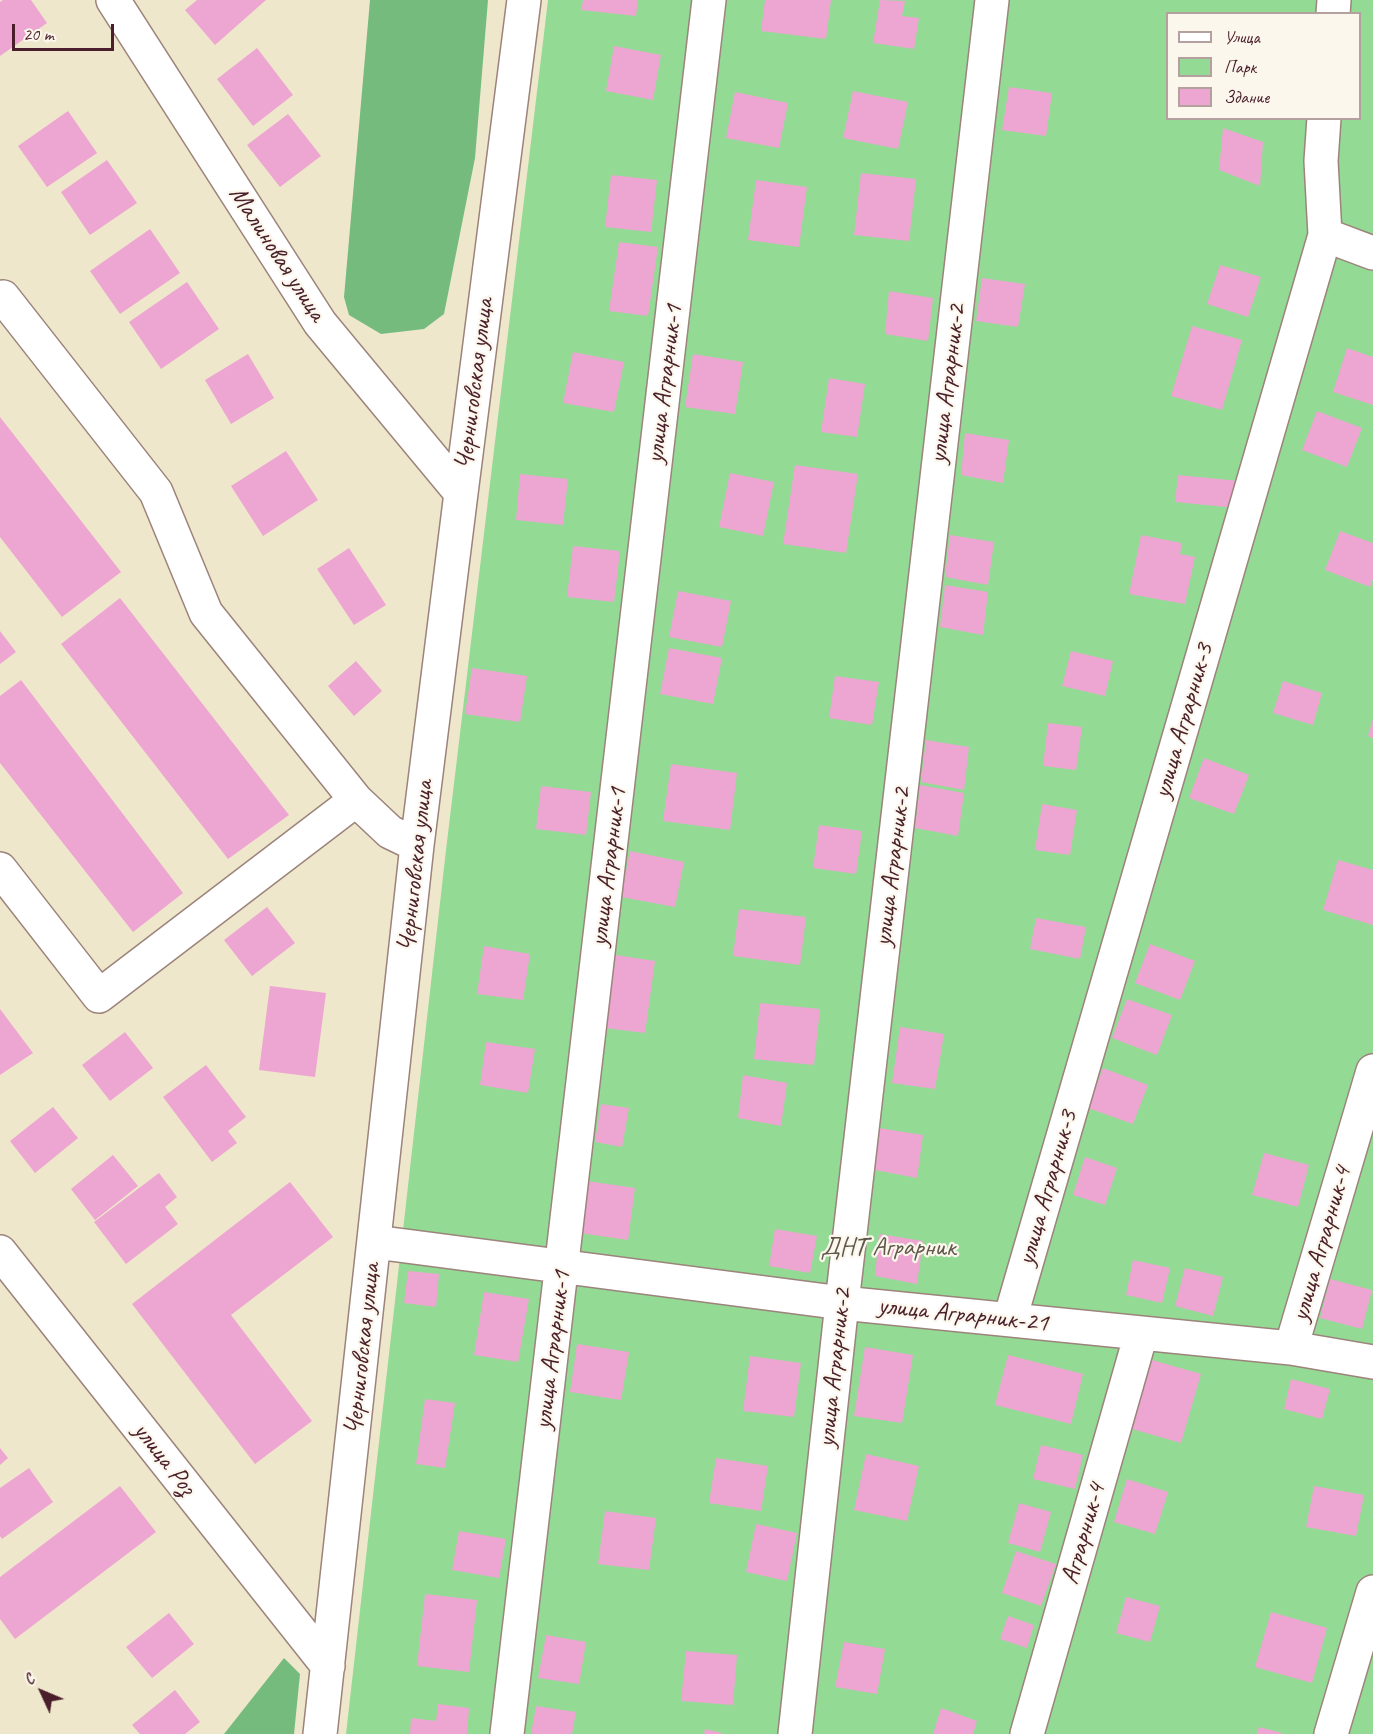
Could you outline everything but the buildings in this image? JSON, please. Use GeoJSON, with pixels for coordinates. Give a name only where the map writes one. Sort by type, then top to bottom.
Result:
{"type":"FeatureCollection","features":[{"type":"Feature","properties":{"kind":"street","name":"Малиновая улица"},"geometry":{"type":"LineString","coordinates":[[113,0],[320,323],[460,493]]}},
{"type":"Feature","properties":{"kind":"street","name":"Черниговская улица"},"geometry":{"type":"LineString","coordinates":[[320,1734],[417,845],[524,0]]}},
{"type":"Feature","properties":{"kind":"street","name":"улица Аграрник-1"},"geometry":{"type":"LineString","coordinates":[[507,1734],[709,0]]}},
{"type":"Feature","properties":{"kind":"street","name":"улица Аграрник-2"},"geometry":{"type":"LineString","coordinates":[[795,1734],[842,1303],[992,0]]}},
{"type":"Feature","properties":{"kind":"street","name":"улица Аграрник-3"},"geometry":{"type":"LineString","coordinates":[[1010,1319],[1325,236],[1321,161],[1324,120]]}},
{"type":"Feature","properties":{"kind":"street"},"geometry":{"type":"LineString","coordinates":[[1325,236],[1373,253]]}},
{"type":"Feature","properties":{"kind":"street"},"geometry":{"type":"LineString","coordinates":[[3,297],[156,492],[206,613],[356,800],[390,832],[417,845]]}},
{"type":"Feature","properties":{"kind":"street"},"geometry":{"type":"LineString","coordinates":[[0,869],[99,996],[356,800]]}},
{"type":"Feature","properties":{"kind":"street","name":"улица Аграрник-4"},"geometry":{"type":"LineString","coordinates":[[1292,1348],[1373,1071]]}},
{"type":"Feature","properties":{"kind":"street","name":"улица Аграрник-21"},"geometry":{"type":"LineString","coordinates":[[375,1242],[842,1303],[1292,1348],[1373,1362]]}},
{"type":"Feature","properties":{"kind":"street","name":"улица Роз"},"geometry":{"type":"LineString","coordinates":[[0,1252],[328,1666]]}},
{"type":"Feature","properties":{"kind":"street","name":"Аграрник-4"},"geometry":{"type":"LineString","coordinates":[[1027,1734],[1141,1334]]}},
{"type":"Feature","properties":{"kind":"street"},"geometry":{"type":"LineString","coordinates":[[1331,1734],[1373,1592]]}},
{"type":"Feature","properties":{"kind":"green space"},"geometry":{"type":"Polygon","coordinates":[[[370,0],[488,0],[475,158],[444,314],[424,329],[381,334],[349,315],[344,297],[370,0]]]}},
{"type":"Feature","properties":{"kind":"green space","name":"ДНТ Аграрник"},"geometry":{"type":"Polygon","coordinates":[[[548,0],[1373,0],[1373,1734],[346,1734],[446,850],[548,0]]]}},
{"type":"Feature","properties":{"kind":"green space"},"geometry":{"type":"Polygon","coordinates":[[[284,1658],[300,1674],[294,1734],[224,1734],[284,1658]]]}}]}
